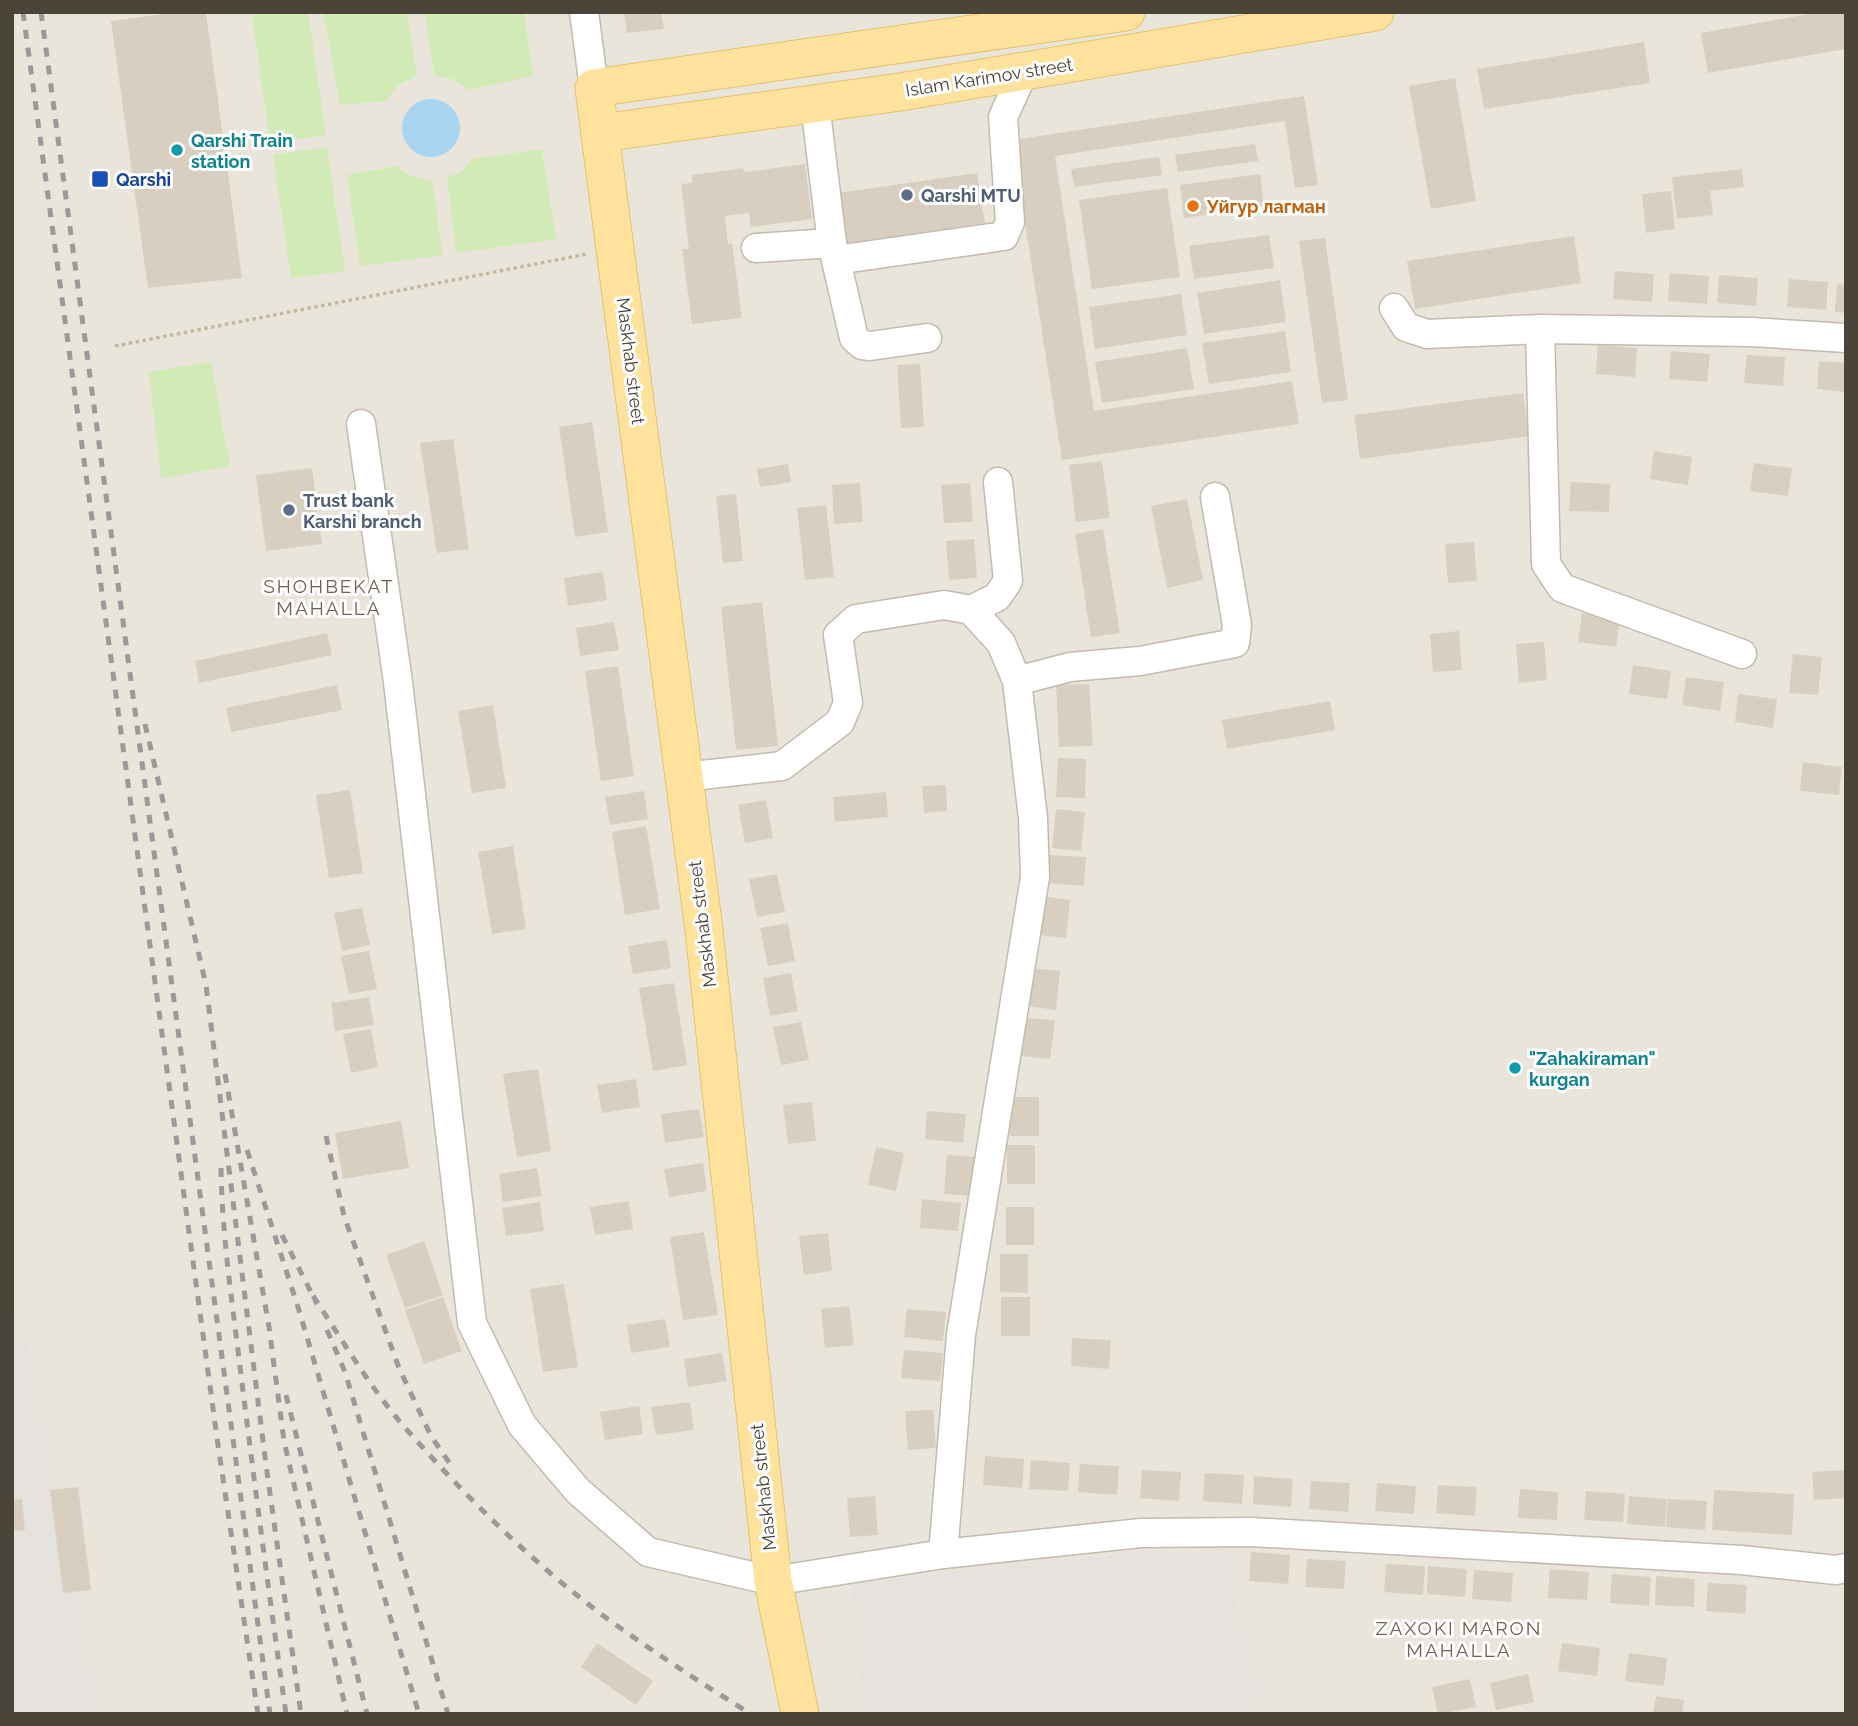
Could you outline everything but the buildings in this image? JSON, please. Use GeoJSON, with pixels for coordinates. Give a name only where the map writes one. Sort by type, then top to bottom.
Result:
{"type":"FeatureCollection","features":[{"type":"Feature","properties":{"kind":"main road"},"geometry":{"type":"LineString","coordinates":[[594,88],[1077,16],[1126,12]]}},
{"type":"Feature","properties":{"kind":"main road","name":"Islam Karimov street"},"geometry":{"type":"LineString","coordinates":[[601,133],[815,104],[1375,12]]}},
{"type":"Feature","properties":{"kind":"main road","name":"Maskhab street"},"geometry":{"type":"LineString","coordinates":[[594,88],[704,930],[773,1581],[800,1714]]}},
{"type":"Feature","properties":{"kind":"street"},"geometry":{"type":"LineString","coordinates":[[584,12],[594,88]]}},
{"type":"Feature","properties":{"kind":"street"},"geometry":{"type":"LineString","coordinates":[[756,247],[834,252],[1004,236],[1010,222],[1003,117],[1024,71]]}},
{"type":"Feature","properties":{"kind":"street"},"geometry":{"type":"LineString","coordinates":[[815,104],[834,252],[853,338],[862,345],[870,346],[927,338]]}},
{"type":"Feature","properties":{"kind":"street"},"geometry":{"type":"LineString","coordinates":[[1394,308],[1406,327],[1427,334],[1540,329],[1751,332],[1846,338]]}},
{"type":"Feature","properties":{"kind":"street"},"geometry":{"type":"LineString","coordinates":[[1540,329],[1546,564],[1562,588],[1742,654]]}},
{"type":"Feature","properties":{"kind":"street"},"geometry":{"type":"LineString","coordinates":[[361,424],[398,682],[472,1324],[522,1425],[578,1492],[648,1552],[773,1581],[943,1554],[1141,1532],[1251,1531],[1741,1560],[1836,1570],[1846,1568]]}},
{"type":"Feature","properties":{"kind":"street"},"geometry":{"type":"LineString","coordinates":[[684,777],[782,766],[841,722],[848,703],[838,635],[856,619],[944,605],[971,610],[997,597],[1008,581],[998,482]]}},
{"type":"Feature","properties":{"kind":"street"},"geometry":{"type":"LineString","coordinates":[[1017,681],[1070,667],[1140,661],[1235,643],[1237,625],[1215,497]]}},
{"type":"Feature","properties":{"kind":"street"},"geometry":{"type":"LineString","coordinates":[[943,1554],[961,1335],[1035,877],[1033,818],[1017,681],[1000,643],[971,610]]}},
{"type":"Feature","properties":{"kind":"path"},"geometry":{"type":"LineString","coordinates":[[115,346],[616,248]]}},
{"type":"Feature","properties":{"kind":"shaded area"},"geometry":{"type":"Polygon","coordinates":[[[12,12],[1846,12],[1846,1714],[12,1714],[12,12]]]}},
{"type":"Feature","properties":{"kind":"shaded area"},"geometry":{"type":"Polygon","coordinates":[[[19,1306],[100,1714],[12,1714],[12,1307],[19,1306]]]}},
{"type":"Feature","properties":{"kind":"shaded area"},"geometry":{"type":"Polygon","coordinates":[[[1153,1550],[1232,1553],[1233,1591],[1253,1679],[1270,1674],[1253,1714],[864,1714],[851,1584],[1153,1550]]]}},
{"type":"Feature","properties":{"kind":"green space"},"geometry":{"type":"Polygon","coordinates":[[[308,12],[326,135],[270,143],[252,15],[308,12]]]}},
{"type":"Feature","properties":{"kind":"green space"},"geometry":{"type":"Polygon","coordinates":[[[323,12],[407,12],[417,76],[398,85],[386,101],[340,105],[323,12]]]}},
{"type":"Feature","properties":{"kind":"green space"},"geometry":{"type":"Polygon","coordinates":[[[425,12],[524,12],[533,76],[469,90],[455,80],[434,75],[425,12]]]}},
{"type":"Feature","properties":{"kind":"green space"},"geometry":{"type":"Polygon","coordinates":[[[327,147],[345,271],[291,278],[273,155],[327,147]]]}},
{"type":"Feature","properties":{"kind":"green space"},"geometry":{"type":"Polygon","coordinates":[[[542,149],[556,239],[456,253],[447,177],[461,172],[473,159],[542,149]]]}},
{"type":"Feature","properties":{"kind":"green space"},"geometry":{"type":"Polygon","coordinates":[[[396,166],[410,176],[432,181],[443,255],[360,266],[347,175],[396,166]]]}},
{"type":"Feature","properties":{"kind":"green space"},"geometry":{"type":"Polygon","coordinates":[[[211,362],[230,466],[161,479],[149,372],[211,362]]]}},
{"type":"Feature","properties":{"kind":"water"},"geometry":{"type":"Polygon","coordinates":[[[425,99],[437,99],[452,107],[460,122],[460,134],[452,149],[437,157],[425,157],[410,149],[402,134],[402,122],[410,107],[425,99]]]}},
{"type":"Feature","properties":{"kind":"railway"},"geometry":{"type":"LineString","coordinates":[[23,12],[218,1445],[258,1714]]}},
{"type":"Feature","properties":{"kind":"railway"},"geometry":{"type":"LineString","coordinates":[[41,12],[270,1714]]}},
{"type":"Feature","properties":{"kind":"railway"},"geometry":{"type":"LineString","coordinates":[[145,724],[206,985],[266,1465],[301,1714]]}},
{"type":"Feature","properties":{"kind":"railway"},"geometry":{"type":"LineString","coordinates":[[225,1074],[269,1327],[284,1441],[347,1714]]}},
{"type":"Feature","properties":{"kind":"railway"},"geometry":{"type":"LineString","coordinates":[[326,1136],[344,1216],[399,1368],[431,1436],[450,1464]]}},
{"type":"Feature","properties":{"kind":"railway"},"geometry":{"type":"LineString","coordinates":[[247,1150],[298,1307],[419,1714]]}},
{"type":"Feature","properties":{"kind":"railway"},"geometry":{"type":"LineString","coordinates":[[221,1168],[231,1298],[286,1714]]}},
{"type":"Feature","properties":{"kind":"railway"},"geometry":{"type":"LineString","coordinates":[[282,1235],[317,1304]]}},
{"type":"Feature","properties":{"kind":"railway"},"geometry":{"type":"LineString","coordinates":[[313,1296],[366,1377],[401,1423],[498,1525],[550,1573],[605,1617],[751,1714]]}},
{"type":"Feature","properties":{"kind":"railway"},"geometry":{"type":"LineString","coordinates":[[327,1330],[345,1372],[448,1714]]}},
{"type":"Feature","properties":{"kind":"railway"},"geometry":{"type":"LineString","coordinates":[[286,1395],[367,1714]]}},
{"type":"Feature","properties":{"kind":"place","name":"Qarshi Train station"},"geometry":{"type":"Point","coordinates":[177,150]}},
{"type":"Feature","properties":{"kind":"place","name":"Qarshi"},"geometry":{"type":"Point","coordinates":[100,179]}},
{"type":"Feature","properties":{"kind":"place","name":"Qarshi MTU"},"geometry":{"type":"Point","coordinates":[907,195]}},
{"type":"Feature","properties":{"kind":"place","name":"Уйгур лагман"},"geometry":{"type":"Point","coordinates":[1193,206]}},
{"type":"Feature","properties":{"kind":"place","name":"Trust bank Karshi branch"},"geometry":{"type":"Point","coordinates":[289,510]}},
{"type":"Feature","properties":{"kind":"place","name":"\"Zahakiraman\" kurgan"},"geometry":{"type":"Point","coordinates":[1515,1068]}},
{"type":"Feature","properties":{"kind":"district","name":"SHOHBEKAT MAHALLA"},"geometry":{"type":"Point","coordinates":[329,597]}},
{"type":"Feature","properties":{"kind":"district","name":"ZAXOKI MARON MAHALLA"},"geometry":{"type":"Point","coordinates":[1459,1639]}}]}
